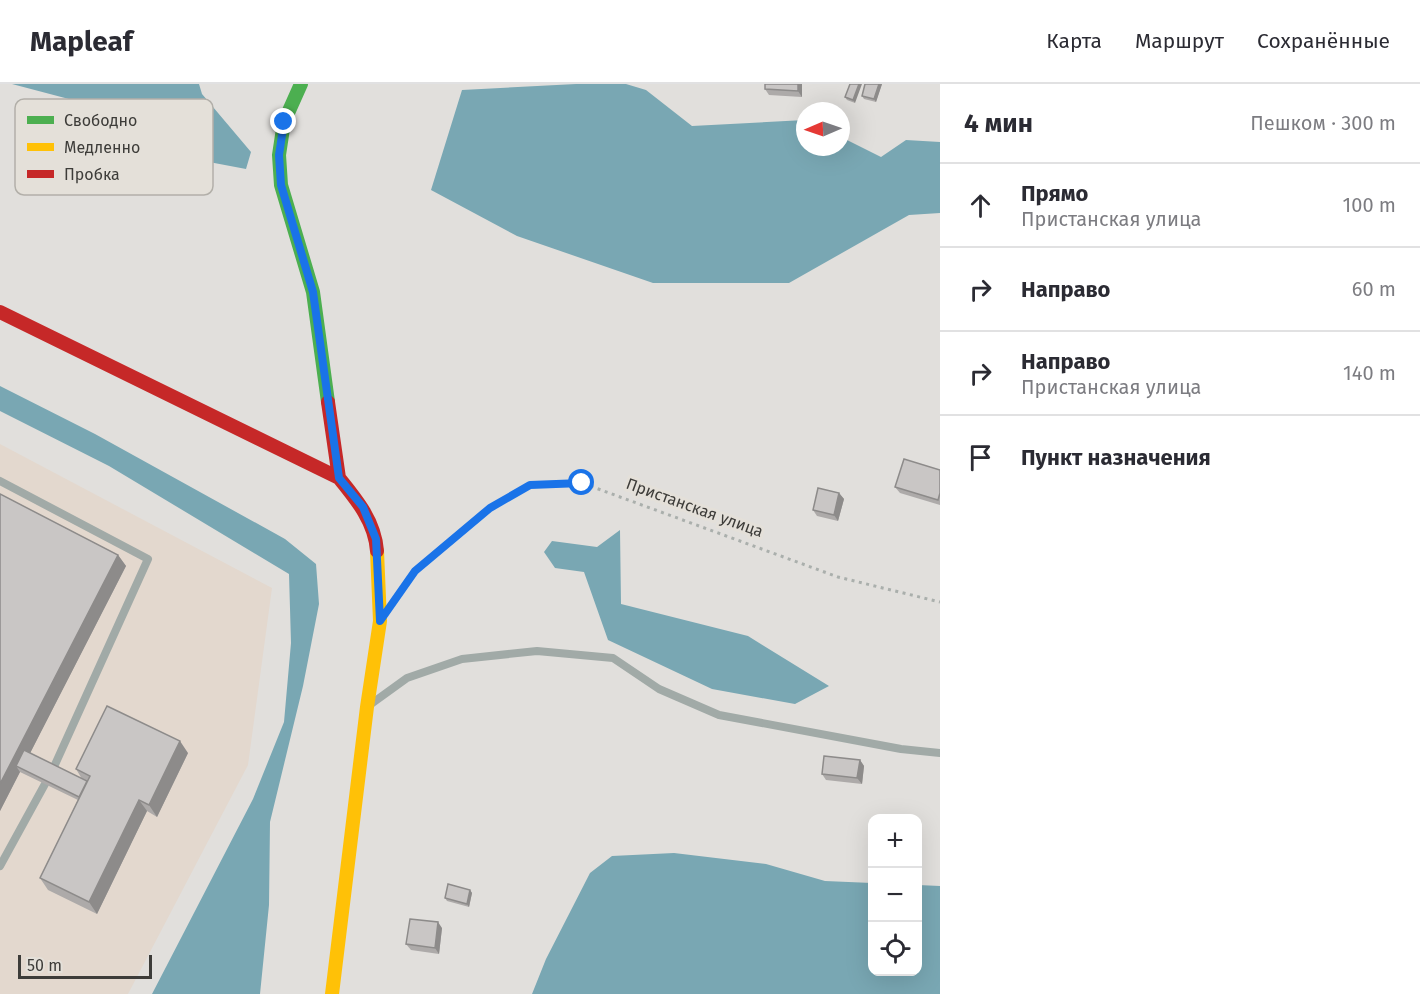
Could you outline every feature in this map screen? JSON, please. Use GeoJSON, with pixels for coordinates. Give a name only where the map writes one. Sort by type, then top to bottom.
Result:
{"type":"FeatureCollection","features":[{"type":"Feature","properties":{"kind":"street"},"geometry":{"type":"LineString","coordinates":[[301,84],[284,122],[279,155],[281,185],[313,292],[339,478]]}},
{"type":"Feature","properties":{"kind":"street"},"geometry":{"type":"LineString","coordinates":[[0,312],[339,478],[363,507],[376,539],[380,621],[367,707],[332,994]]}},
{"type":"Feature","properties":{"kind":"lane"},"geometry":{"type":"LineString","coordinates":[[0,482],[148,559],[53,769]]}},
{"type":"Feature","properties":{"kind":"lane"},"geometry":{"type":"LineString","coordinates":[[367,707],[407,678],[462,659],[537,651],[613,658],[659,689],[719,715],[901,749],[940,753]]}},
{"type":"Feature","properties":{"kind":"lane"},"geometry":{"type":"LineString","coordinates":[[0,866],[45,784]]}},
{"type":"Feature","properties":{"kind":"path","name":"Пристанская улица"},"geometry":{"type":"LineString","coordinates":[[398,596],[415,571],[490,508],[530,485],[582,483],[838,577],[940,602]]}},
{"type":"Feature","properties":{"kind":"shaded area"},"geometry":{"type":"Polygon","coordinates":[[[0,444],[272,588],[248,765],[128,994],[0,994],[0,444]]]}},
{"type":"Feature","properties":{"kind":"water"},"geometry":{"type":"Polygon","coordinates":[[[12,84],[199,84],[206,99],[69,99],[12,84]]]}},
{"type":"Feature","properties":{"kind":"water"},"geometry":{"type":"Polygon","coordinates":[[[576,84],[626,84],[646,90],[692,126],[796,120],[796,156],[850,156],[850,142],[881,157],[906,140],[940,142],[940,213],[909,215],[789,283],[653,283],[517,236],[431,190],[462,90],[576,84]]]}},
{"type":"Feature","properties":{"kind":"water"},"geometry":{"type":"Polygon","coordinates":[[[213,107],[251,152],[246,169],[213,163],[213,107]]]}},
{"type":"Feature","properties":{"kind":"water"},"geometry":{"type":"Polygon","coordinates":[[[0,386],[95,434],[285,539],[316,564],[319,604],[303,686],[270,822],[269,905],[260,994],[152,994],[253,799],[284,722],[291,643],[289,574],[109,466],[0,411],[0,386]]]}},
{"type":"Feature","properties":{"kind":"water"},"geometry":{"type":"Polygon","coordinates":[[[620,530],[621,604],[748,636],[829,686],[795,704],[712,689],[608,640],[584,572],[555,568],[544,552],[552,541],[597,547],[620,530]]]}},
{"type":"Feature","properties":{"kind":"water"},"geometry":{"type":"Polygon","coordinates":[[[674,853],[766,864],[825,881],[868,883],[868,976],[922,976],[922,885],[940,886],[940,994],[532,994],[546,959],[590,873],[612,856],[674,853]]]}},
{"type":"Feature","properties":{"kind":"building"},"geometry":{"type":"Polygon","coordinates":[[[765,84],[798,84],[798,91],[765,89],[765,84]]]}},
{"type":"Feature","properties":{"kind":"building"},"geometry":{"type":"Polygon","coordinates":[[[850,84],[859,84],[853,100],[845,97],[850,84]]]}},
{"type":"Feature","properties":{"kind":"building"},"geometry":{"type":"Polygon","coordinates":[[[865,84],[879,84],[874,99],[862,96],[865,84]]]}},
{"type":"Feature","properties":{"kind":"building"},"geometry":{"type":"Polygon","coordinates":[[[904,459],[940,470],[938,500],[895,487],[904,459]]]}},
{"type":"Feature","properties":{"kind":"building"},"geometry":{"type":"Polygon","coordinates":[[[818,488],[839,493],[834,515],[813,510],[818,488]]]}},
{"type":"Feature","properties":{"kind":"building"},"geometry":{"type":"Polygon","coordinates":[[[0,494],[118,555],[0,784],[0,494]]]}},
{"type":"Feature","properties":{"kind":"building"},"geometry":{"type":"Polygon","coordinates":[[[107,706],[180,741],[149,805],[139,800],[89,902],[40,878],[90,776],[76,769],[107,706]]]}},
{"type":"Feature","properties":{"kind":"building"},"geometry":{"type":"Polygon","coordinates":[[[24,750],[87,781],[79,797],[16,766],[24,750]]]}},
{"type":"Feature","properties":{"kind":"building"},"geometry":{"type":"Polygon","coordinates":[[[824,756],[860,760],[857,778],[822,774],[824,756]]]}},
{"type":"Feature","properties":{"kind":"building"},"geometry":{"type":"Polygon","coordinates":[[[448,884],[470,890],[467,904],[445,898],[448,884]]]}},
{"type":"Feature","properties":{"kind":"building"},"geometry":{"type":"Polygon","coordinates":[[[410,919],[438,922],[435,948],[406,944],[410,919]]]}},
{"type":"Feature","properties":{"kind":"traffic: fast"},"geometry":{"type":"LineString","coordinates":[[301,84],[284,122],[279,155],[281,185],[313,292],[328,402]]}},
{"type":"Feature","properties":{"kind":"traffic: slow"},"geometry":{"type":"LineString","coordinates":[[332,994],[367,707],[380,621],[377,551]]}},
{"type":"Feature","properties":{"kind":"traffic: jam"},"geometry":{"type":"LineString","coordinates":[[0,312],[339,478],[369,521],[376,540],[377,551]]}},
{"type":"Feature","properties":{"kind":"traffic: jam"},"geometry":{"type":"LineString","coordinates":[[328,402],[339,478]]}},
{"type":"Feature","properties":{"kind":"route"},"geometry":{"type":"LineString","coordinates":[[284,122],[279,155],[281,185],[313,292],[339,478],[363,507],[376,539],[380,621],[415,571],[490,508],[530,485],[582,483]]}}]}
